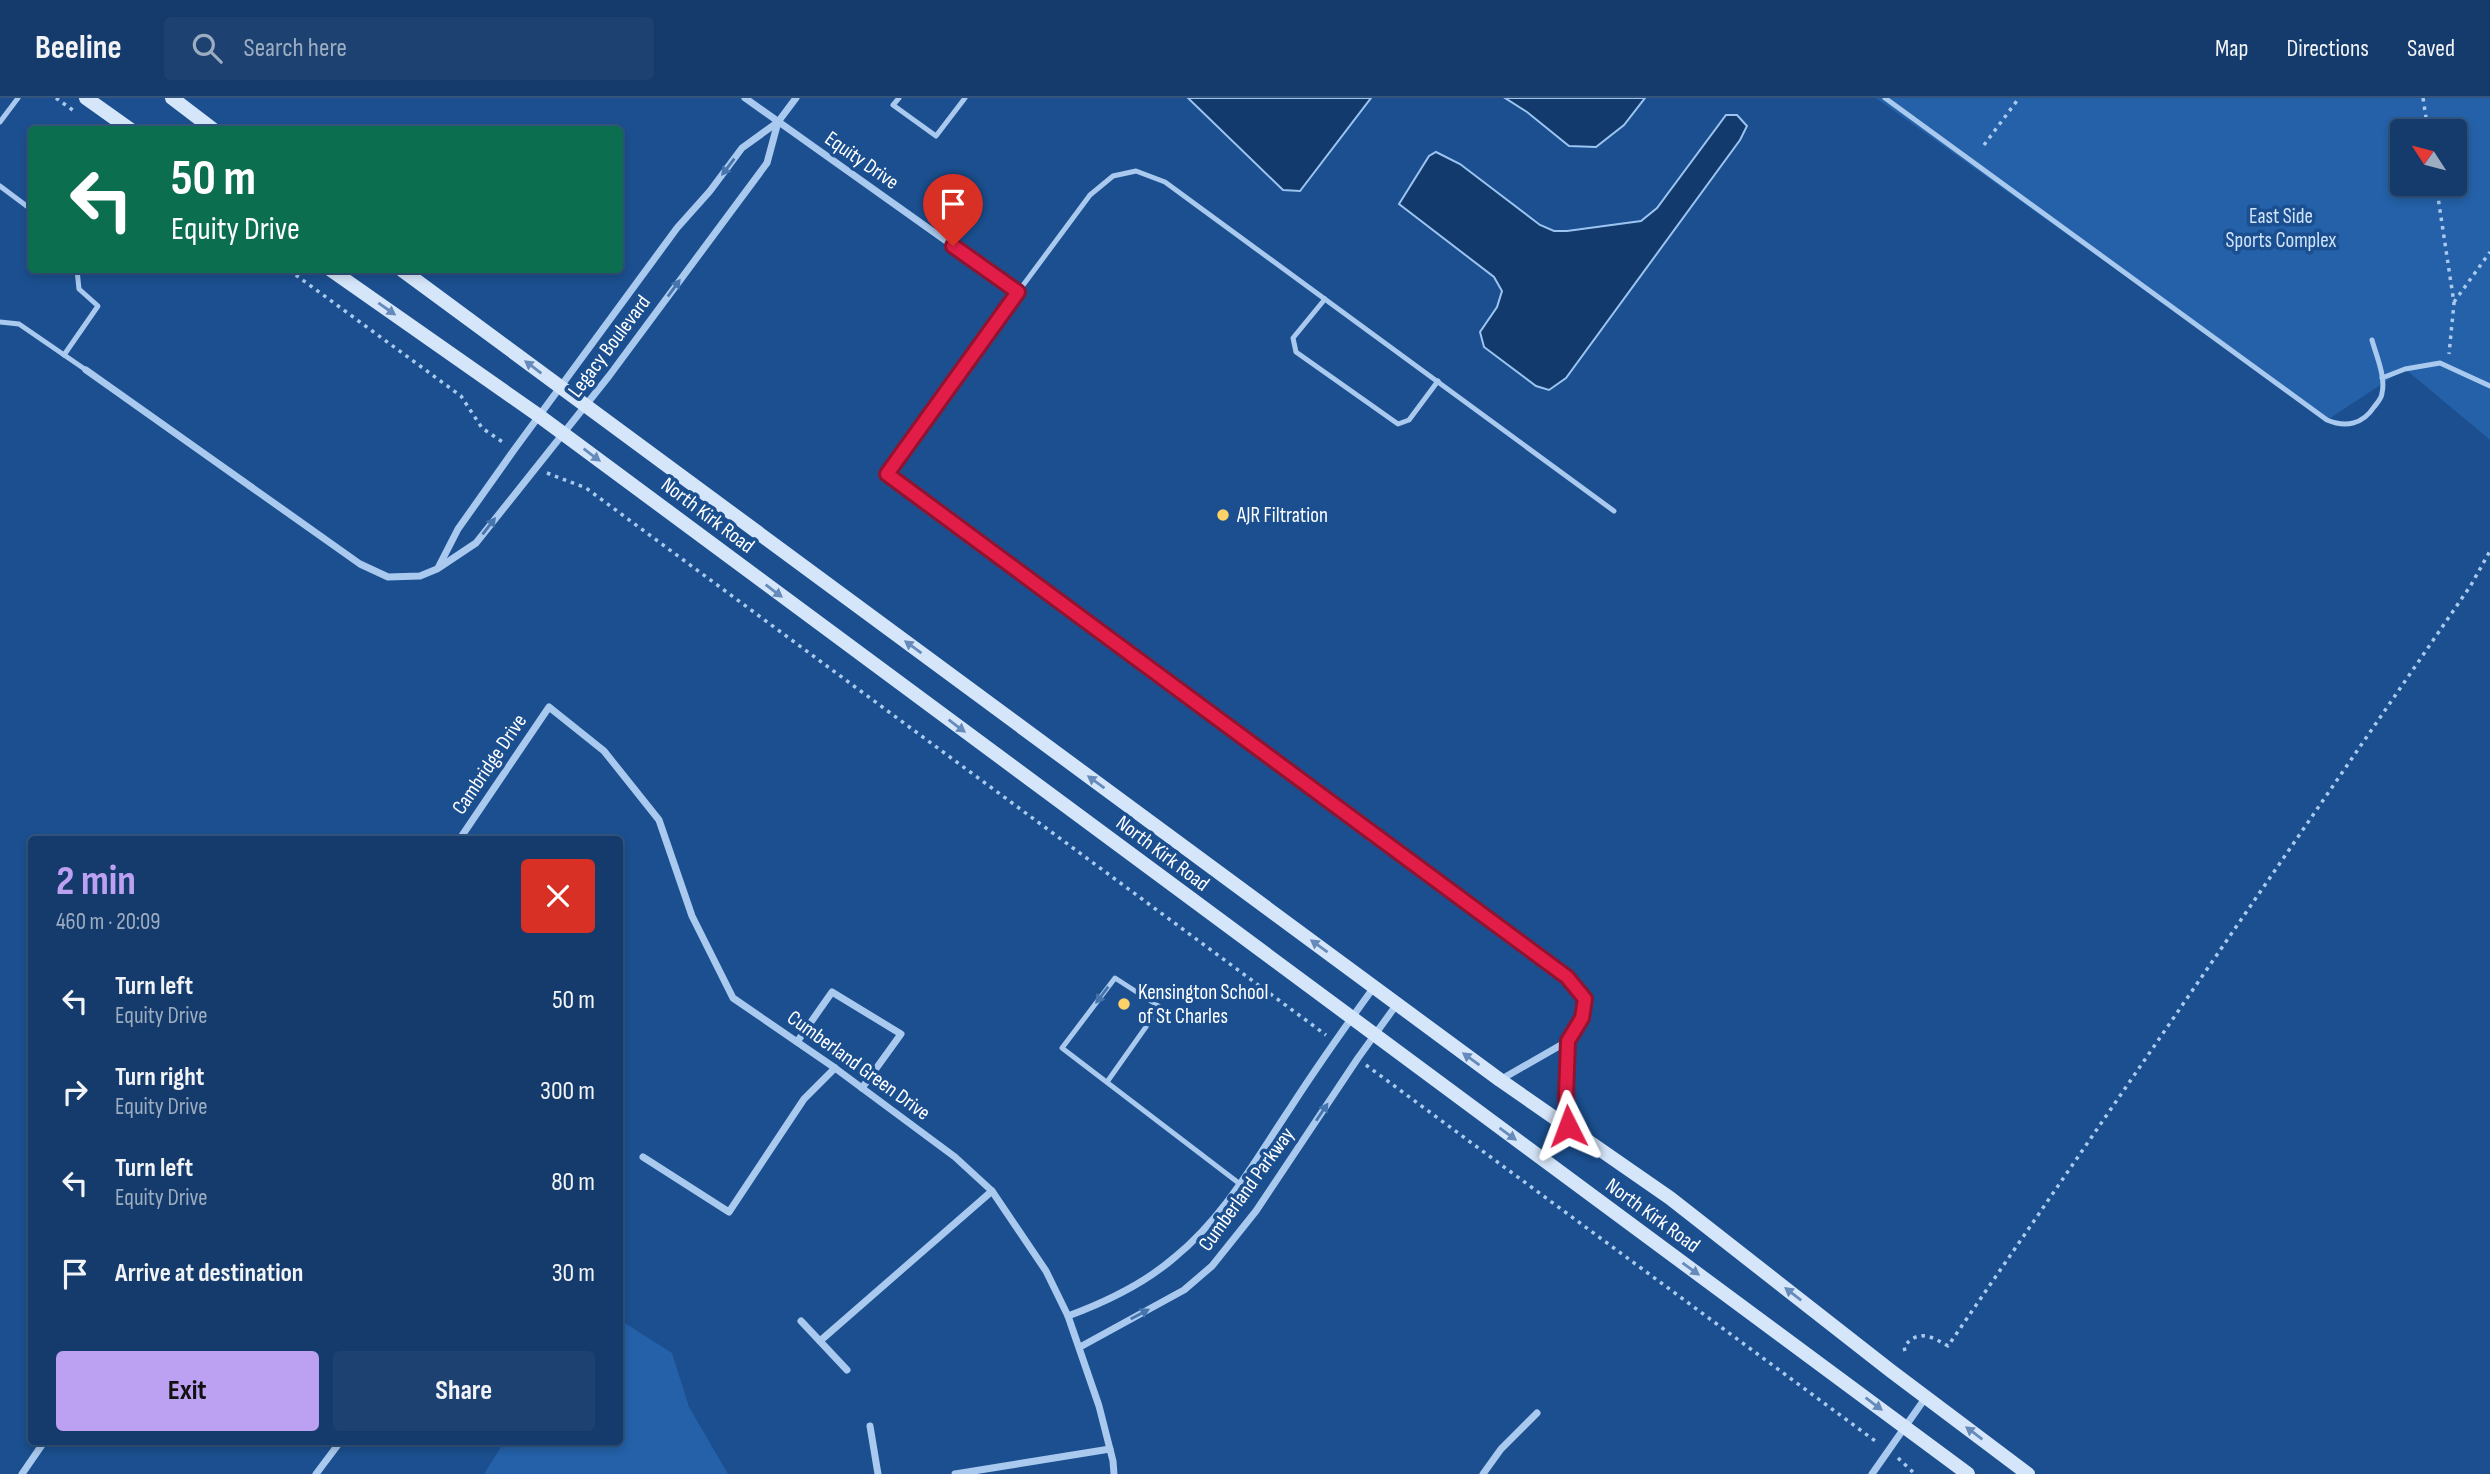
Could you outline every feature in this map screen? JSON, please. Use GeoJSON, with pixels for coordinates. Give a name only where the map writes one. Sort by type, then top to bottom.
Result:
{"type":"FeatureCollection","features":[{"type":"Feature","properties":{"kind":"main road"},"geometry":{"type":"LineString","coordinates":[[86,98],[125,126]]}},
{"type":"Feature","properties":{"kind":"main road"},"geometry":{"type":"LineString","coordinates":[[172,98],[209,126]]}},
{"type":"Feature","properties":{"kind":"main road","name":"North Kirk Road"},"geometry":{"type":"LineString","coordinates":[[335,273],[538,415],[1968,1474]]}},
{"type":"Feature","properties":{"kind":"main road","name":"North Kirk Road"},"geometry":{"type":"LineString","coordinates":[[405,273],[1500,1080],[1670,1198],[2028,1474]]}},
{"type":"Feature","properties":{"kind":"street","name":"Equity Drive"},"geometry":{"type":"LineString","coordinates":[[745,98],[1018,292]]}},
{"type":"Feature","properties":{"kind":"street","name":"Legacy Boulevard"},"geometry":{"type":"LineString","coordinates":[[437,569],[458,529],[513,450],[677,228],[710,191],[742,148],[778,122],[796,98]]}},
{"type":"Feature","properties":{"kind":"street","name":"Legacy Boulevard"},"geometry":{"type":"LineString","coordinates":[[86,370],[360,564],[388,577],[420,576],[437,569],[476,543],[610,376],[767,163],[778,122]]}},
{"type":"Feature","properties":{"kind":"street"},"geometry":{"type":"LineString","coordinates":[[1018,292],[887,474],[1567,977],[1585,999],[1582,1018],[1568,1041],[1500,1080]]}},
{"type":"Feature","properties":{"kind":"street","name":"Cambridge Drive"},"geometry":{"type":"LineString","coordinates":[[462,836],[549,707]]}},
{"type":"Feature","properties":{"kind":"street","name":"Cumberland Green Drive"},"geometry":{"type":"LineString","coordinates":[[549,707],[604,751],[659,820],[692,916],[733,998],[835,1068],[955,1157],[992,1191],[1046,1271],[1068,1316],[1099,1406],[1114,1474]]}},
{"type":"Feature","properties":{"kind":"street","name":"Cumberland Parkway"},"geometry":{"type":"LineString","coordinates":[[1068,1316],[1104,1303],[1140,1282],[1175,1258],[1211,1224],[1374,986]]}},
{"type":"Feature","properties":{"kind":"street"},"geometry":{"type":"LineString","coordinates":[[797,1042],[832,992],[901,1034],[862,1088]]}},
{"type":"Feature","properties":{"kind":"street","name":"Cumberland Parkway"},"geometry":{"type":"LineString","coordinates":[[1080,1346],[1184,1290],[1212,1266],[1256,1211],[1397,1004]]}},
{"type":"Feature","properties":{"kind":"street"},"geometry":{"type":"LineString","coordinates":[[1568,1041],[1568,1126]]}},
{"type":"Feature","properties":{"kind":"street"},"geometry":{"type":"LineString","coordinates":[[643,1157],[729,1212],[804,1099],[835,1068]]}},
{"type":"Feature","properties":{"kind":"street"},"geometry":{"type":"LineString","coordinates":[[820,1341],[992,1191]]}},
{"type":"Feature","properties":{"kind":"street"},"geometry":{"type":"LineString","coordinates":[[801,1321],[847,1370]]}},
{"type":"Feature","properties":{"kind":"street"},"geometry":{"type":"LineString","coordinates":[[1872,1474],[1926,1397]]}},
{"type":"Feature","properties":{"kind":"street"},"geometry":{"type":"LineString","coordinates":[[1483,1474],[1501,1449],[1537,1413]]}},
{"type":"Feature","properties":{"kind":"street"},"geometry":{"type":"LineString","coordinates":[[870,1426],[878,1474]]}},
{"type":"Feature","properties":{"kind":"street"},"geometry":{"type":"LineString","coordinates":[[22,1474],[42,1445]]}},
{"type":"Feature","properties":{"kind":"street"},"geometry":{"type":"LineString","coordinates":[[316,1474],[338,1445]]}},
{"type":"Feature","properties":{"kind":"street"},"geometry":{"type":"LineString","coordinates":[[955,1474],[1110,1449]]}},
{"type":"Feature","properties":{"kind":"lane"},"geometry":{"type":"LineString","coordinates":[[0,122],[18,98]]}},
{"type":"Feature","properties":{"kind":"lane"},"geometry":{"type":"LineString","coordinates":[[899,98],[893,106],[936,136],[965,98]]}},
{"type":"Feature","properties":{"kind":"lane"},"geometry":{"type":"LineString","coordinates":[[1885,98],[2327,420],[2339,425],[2353,424],[2367,417],[2382,394],[2382,378],[2372,340]]}},
{"type":"Feature","properties":{"kind":"lane"},"geometry":{"type":"LineString","coordinates":[[1018,292],[1090,194],[1113,176],[1136,172],[1165,182],[1614,511]]}},
{"type":"Feature","properties":{"kind":"lane"},"geometry":{"type":"LineString","coordinates":[[0,186],[28,207]]}},
{"type":"Feature","properties":{"kind":"lane"},"geometry":{"type":"LineString","coordinates":[[64,355],[98,306],[79,289],[77,273]]}},
{"type":"Feature","properties":{"kind":"lane"},"geometry":{"type":"LineString","coordinates":[[1325,299],[1293,338],[1296,352],[1398,424],[1409,420],[1438,382]]}},
{"type":"Feature","properties":{"kind":"lane"},"geometry":{"type":"LineString","coordinates":[[0,322],[19,324],[86,370]]}},
{"type":"Feature","properties":{"kind":"lane"},"geometry":{"type":"LineString","coordinates":[[2382,378],[2405,369],[2440,363],[2490,386]]}},
{"type":"Feature","properties":{"kind":"lane"},"geometry":{"type":"LineString","coordinates":[[1107,1083],[1160,1007],[1115,978],[1062,1048],[1107,1083],[1240,1184]]}},
{"type":"Feature","properties":{"kind":"path"},"geometry":{"type":"LineString","coordinates":[[1984,145],[2019,98]]}},
{"type":"Feature","properties":{"kind":"path"},"geometry":{"type":"LineString","coordinates":[[2423,98],[2426,119]]}},
{"type":"Feature","properties":{"kind":"path"},"geometry":{"type":"LineString","coordinates":[[2438,196],[2454,303],[2447,366]]}},
{"type":"Feature","properties":{"kind":"path"},"geometry":{"type":"LineString","coordinates":[[2454,303],[2490,252]]}},
{"type":"Feature","properties":{"kind":"path"},"geometry":{"type":"LineString","coordinates":[[293,273],[461,396],[482,428],[513,450]]}},
{"type":"Feature","properties":{"kind":"path"},"geometry":{"type":"LineString","coordinates":[[536,465],[551,475],[586,488],[1335,1041]]}},
{"type":"Feature","properties":{"kind":"path"},"geometry":{"type":"LineString","coordinates":[[1905,1351],[1904,1347],[1908,1342],[1919,1335],[1928,1335],[1948,1346],[2451,615],[2490,551]]}},
{"type":"Feature","properties":{"kind":"path"},"geometry":{"type":"LineString","coordinates":[[1358,1058],[1888,1450],[1915,1474]]}},
{"type":"Feature","properties":{"kind":"path"},"geometry":{"type":"LineString","coordinates":[[1852,1424],[1856,1419]]}},
{"type":"Feature","properties":{"kind":"green space","name":"East Side Sports Complex"},"geometry":{"type":"Polygon","coordinates":[[[1876,98],[2490,98],[2490,440],[2405,369],[2327,420],[1876,98]]]}},
{"type":"Feature","properties":{"kind":"green space"},"geometry":{"type":"Polygon","coordinates":[[[623,1322],[672,1353],[689,1407],[728,1474],[484,1474],[502,1445],[623,1445],[623,1322]]]}},
{"type":"Feature","properties":{"kind":"shaded area"},"geometry":{"type":"Polygon","coordinates":[[[1188,98],[1371,98],[1300,191],[1283,190],[1188,98]]]}},
{"type":"Feature","properties":{"kind":"shaded area"},"geometry":{"type":"Polygon","coordinates":[[[1505,98],[1645,98],[1624,125],[1596,147],[1569,146],[1505,98]]]}},
{"type":"Feature","properties":{"kind":"shaded area"},"geometry":{"type":"Polygon","coordinates":[[[1726,115],[1737,115],[1747,126],[1740,140],[1566,378],[1549,390],[1536,386],[1484,347],[1480,332],[1497,307],[1502,291],[1494,277],[1399,204],[1429,156],[1436,152],[1460,164],[1540,225],[1554,231],[1641,221],[1657,208],[1726,115]]]}},
{"type":"Feature","properties":{"kind":"place","name":"AJR Filtration"},"geometry":{"type":"Point","coordinates":[1223,515]}},
{"type":"Feature","properties":{"kind":"place","name":"Kensington School of St Charles"},"geometry":{"type":"Point","coordinates":[1124,1004]}},
{"type":"Feature","properties":{"kind":"route"},"geometry":{"type":"LineString","coordinates":[[953,246],[1018,292],[887,474],[1567,977],[1585,999],[1582,1018],[1568,1041],[1568,1126]]}}]}
